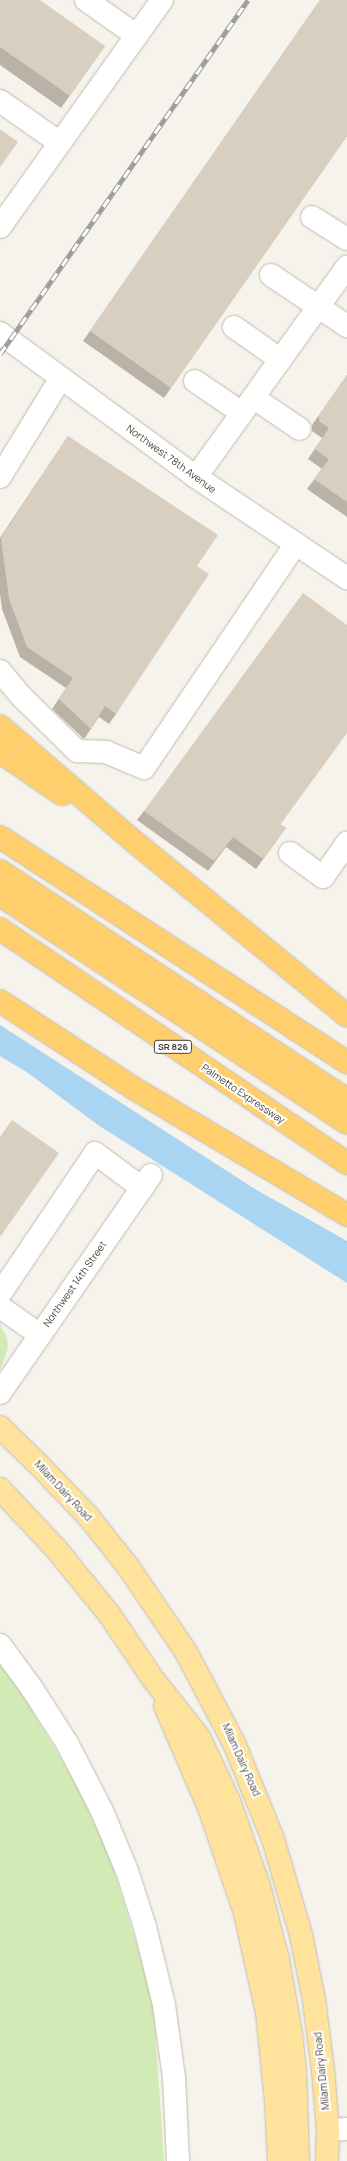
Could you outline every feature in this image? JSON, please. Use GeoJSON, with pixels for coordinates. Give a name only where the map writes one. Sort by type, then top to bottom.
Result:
{"type":"FeatureCollection","features":[{"type":"Feature","properties":{"kind":"highway"},"geometry":{"type":"LineString","coordinates":[[0,726],[131,839],[347,1016]]}},
{"type":"Feature","properties":{"kind":"highway"},"geometry":{"type":"LineString","coordinates":[[0,752],[131,839]]}},
{"type":"Feature","properties":{"kind":"highway"},"geometry":{"type":"LineString","coordinates":[[0,838],[347,1062]]}},
{"type":"Feature","properties":{"kind":"highway"},"geometry":{"type":"LineString","coordinates":[[0,871],[347,1100]]}},
{"type":"Feature","properties":{"kind":"highway"},"geometry":{"type":"LineString","coordinates":[[0,895],[347,1123]]}},
{"type":"Feature","properties":{"kind":"highway","name":"Palmetto Expressway"},"geometry":{"type":"LineString","coordinates":[[0,930],[347,1163]]}},
{"type":"Feature","properties":{"kind":"highway"},"geometry":{"type":"LineString","coordinates":[[0,1001],[135,1089],[347,1215]]}},
{"type":"Feature","properties":{"kind":"main road","name":"Milam Dairy Road"},"geometry":{"type":"LineString","coordinates":[[0,1427],[88,1516],[129,1568],[186,1652],[234,1743],[273,1839],[301,1935],[338,2129],[327,2161]]}},
{"type":"Feature","properties":{"kind":"main road"},"geometry":{"type":"LineString","coordinates":[[0,1489],[77,1573],[109,1614],[153,1679],[199,1737],[229,1801],[259,1886],[278,1960],[289,2020],[297,2091],[298,2161]]}},
{"type":"Feature","properties":{"kind":"main road"},"geometry":{"type":"LineString","coordinates":[[153,1679],[210,1810],[245,1913],[267,2012],[276,2101],[279,2161]]}},
{"type":"Feature","properties":{"kind":"main road"},"geometry":{"type":"LineString","coordinates":[[298,2131],[338,2129]]}},
{"type":"Feature","properties":{"kind":"street"},"geometry":{"type":"LineString","coordinates":[[86,0],[137,36]]}},
{"type":"Feature","properties":{"kind":"street"},"geometry":{"type":"LineString","coordinates":[[0,227],[162,0]]}},
{"type":"Feature","properties":{"kind":"street"},"geometry":{"type":"LineString","coordinates":[[0,101],[60,143]]}},
{"type":"Feature","properties":{"kind":"street"},"geometry":{"type":"LineString","coordinates":[[312,217],[347,239]]}},
{"type":"Feature","properties":{"kind":"street"},"geometry":{"type":"LineString","coordinates":[[196,477],[347,266]]}},
{"type":"Feature","properties":{"kind":"street"},"geometry":{"type":"LineString","coordinates":[[271,275],[347,326]]}},
{"type":"Feature","properties":{"kind":"street"},"geometry":{"type":"LineString","coordinates":[[234,327],[281,360]]}},
{"type":"Feature","properties":{"kind":"street","name":"Northwest 78th Avenue"},"geometry":{"type":"LineString","coordinates":[[0,334],[196,477],[295,545],[347,578]]}},
{"type":"Feature","properties":{"kind":"street"},"geometry":{"type":"LineString","coordinates":[[0,478],[61,378]]}},
{"type":"Feature","properties":{"kind":"street"},"geometry":{"type":"LineString","coordinates":[[195,381],[300,429]]}},
{"type":"Feature","properties":{"kind":"street"},"geometry":{"type":"LineString","coordinates":[[0,671],[23,698],[77,751],[106,752],[144,768],[295,545]]}},
{"type":"Feature","properties":{"kind":"street"},"geometry":{"type":"LineString","coordinates":[[290,853],[323,878],[347,843]]}},
{"type":"Feature","properties":{"kind":"street","name":"Northwest 14th Street"},"geometry":{"type":"LineString","coordinates":[[0,1294],[95,1154],[146,1182],[0,1393]]}},
{"type":"Feature","properties":{"kind":"street"},"geometry":{"type":"LineString","coordinates":[[0,1307],[40,1335]]}},
{"type":"Feature","properties":{"kind":"street"},"geometry":{"type":"LineString","coordinates":[[0,1645],[31,1687],[70,1749],[102,1811],[127,1871],[150,1944],[166,2018],[174,2084],[178,2161]]}},
{"type":"Feature","properties":{"kind":"green space"},"geometry":{"type":"Polygon","coordinates":[[[0,1324],[7,1338],[8,1348],[0,1371],[0,1324]]]}},
{"type":"Feature","properties":{"kind":"green space"},"geometry":{"type":"Polygon","coordinates":[[[0,1662],[13,1679],[75,1782],[109,1855],[153,1997],[164,2161],[0,2161],[0,1662]]]}},
{"type":"Feature","properties":{"kind":"water"},"geometry":{"type":"Polygon","coordinates":[[[0,1025],[255,1189],[347,1241],[347,1283],[98,1125],[28,1073],[0,1056],[0,1025]]]}},
{"type":"Feature","properties":{"kind":"building"},"geometry":{"type":"Polygon","coordinates":[[[0,0],[40,0],[105,46],[70,96],[0,47],[0,0]]]}},
{"type":"Feature","properties":{"kind":"building"},"geometry":{"type":"Polygon","coordinates":[[[320,0],[347,0],[347,136],[171,388],[90,331],[320,0]]]}},
{"type":"Feature","properties":{"kind":"building"},"geometry":{"type":"Polygon","coordinates":[[[0,129],[18,142],[0,167],[0,129]]]}},
{"type":"Feature","properties":{"kind":"building"},"geometry":{"type":"Polygon","coordinates":[[[347,375],[347,502],[314,479],[329,459],[315,449],[329,428],[319,421],[319,415],[347,375]]]}},
{"type":"Feature","properties":{"kind":"building"},"geometry":{"type":"Polygon","coordinates":[[[68,436],[218,535],[197,566],[209,574],[116,714],[105,706],[91,729],[59,699],[73,678],[27,647],[9,599],[1,538],[68,436]]]}},
{"type":"Feature","properties":{"kind":"building"},"geometry":{"type":"Polygon","coordinates":[[[303,593],[347,625],[347,733],[280,825],[286,828],[263,859],[233,837],[214,861],[144,811],[303,593]]]}},
{"type":"Feature","properties":{"kind":"building"},"geometry":{"type":"Polygon","coordinates":[[[12,1120],[59,1153],[0,1237],[0,1137],[12,1120]]]}},
{"type":"Feature","properties":{"kind":"railway"},"geometry":{"type":"LineString","coordinates":[[0,354],[248,0]]}}]}
